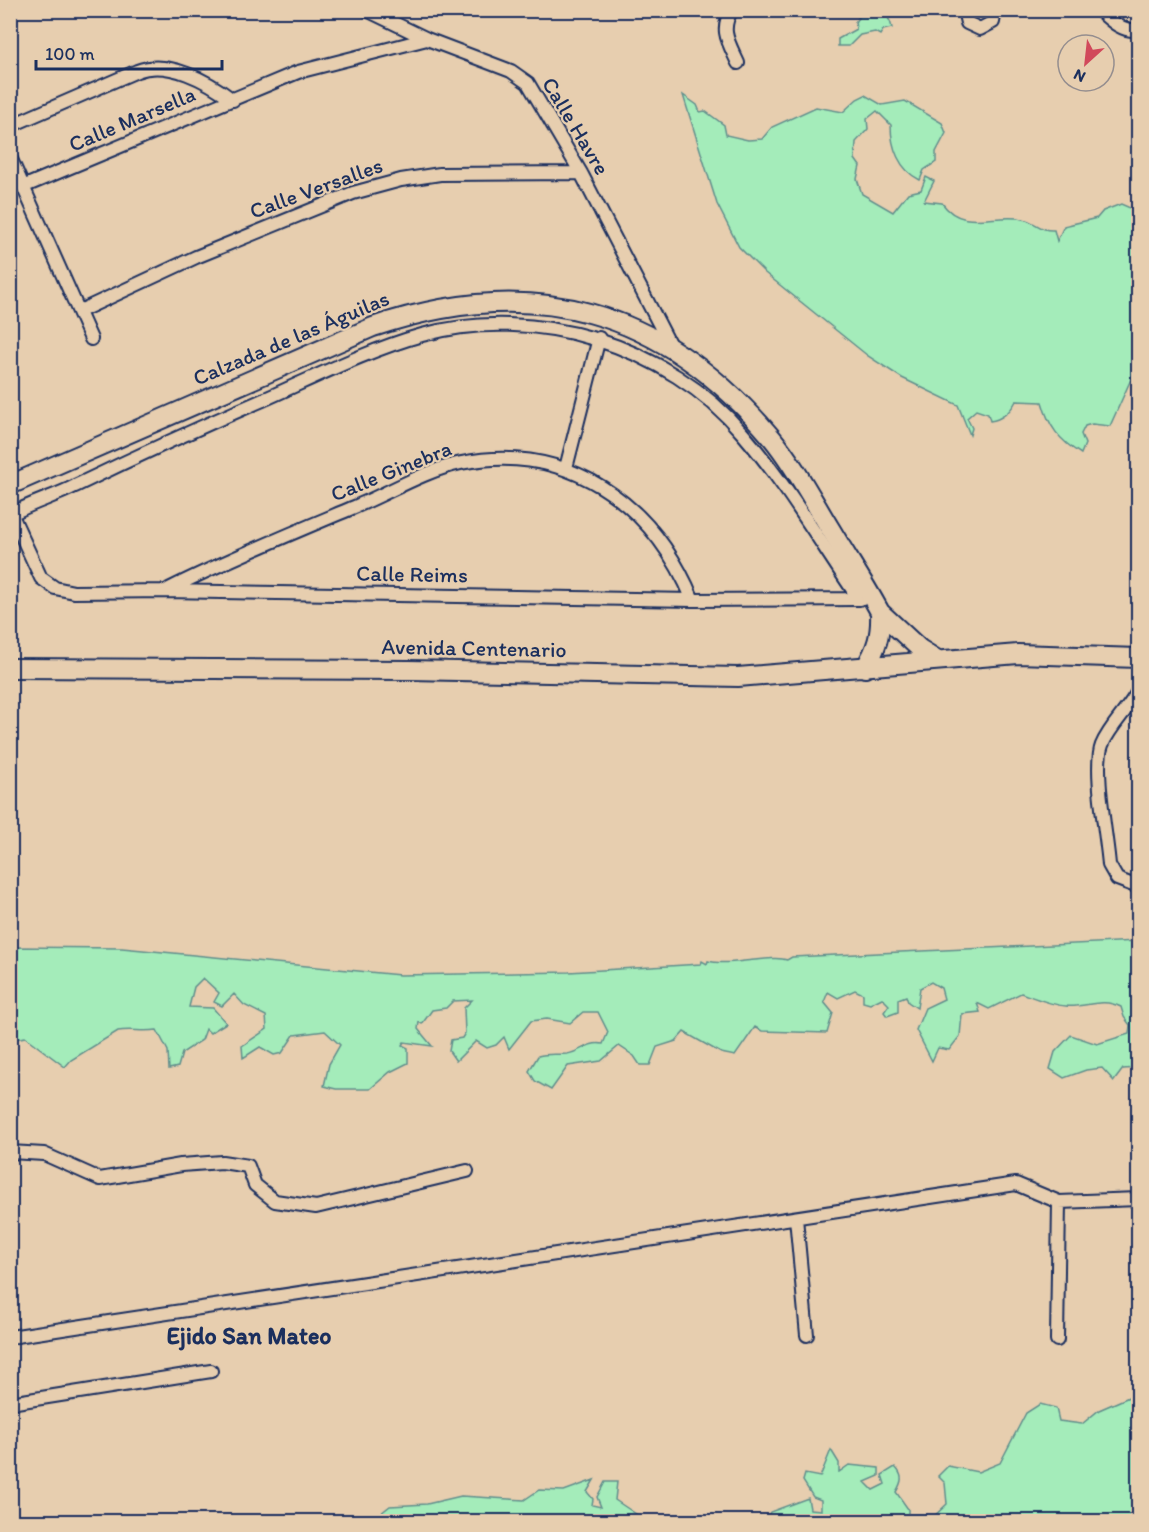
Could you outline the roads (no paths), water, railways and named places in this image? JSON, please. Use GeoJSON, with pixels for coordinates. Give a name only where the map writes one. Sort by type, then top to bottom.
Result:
{"type":"FeatureCollection","features":[{"type":"Feature","properties":{"kind":"main road","name":"Calzada de las Águilas"},"geometry":{"type":"LineString","coordinates":[[10,485],[373,327],[412,314],[450,306],[489,303],[559,305],[594,312],[671,347],[729,392],[773,439],[865,597],[920,649],[936,659]]}},
{"type":"Feature","properties":{"kind":"main road"},"geometry":{"type":"LineString","coordinates":[[865,668],[879,640],[880,612]]}},
{"type":"Feature","properties":{"kind":"main road","name":"Avenida Centenario"},"geometry":{"type":"LineString","coordinates":[[10,669],[410,670],[738,677],[1018,654],[1138,658]]}},
{"type":"Feature","properties":{"kind":"street","name":"Calle Havre"},"geometry":{"type":"LineString","coordinates":[[367,10],[427,39],[511,71],[528,83],[582,173],[671,347]]}},
{"type":"Feature","properties":{"kind":"street"},"geometry":{"type":"LineString","coordinates":[[732,10],[725,24],[724,33],[738,63]]}},
{"type":"Feature","properties":{"kind":"street"},"geometry":{"type":"LineString","coordinates":[[964,10],[967,23],[980,29],[993,22],[995,10]]}},
{"type":"Feature","properties":{"kind":"street"},"geometry":{"type":"LineString","coordinates":[[1099,10],[1112,23],[1128,31],[1138,30]]}},
{"type":"Feature","properties":{"kind":"street","name":"Calle Marsella"},"geometry":{"type":"LineString","coordinates":[[25,186],[298,72],[427,39]]}},
{"type":"Feature","properties":{"kind":"street"},"geometry":{"type":"LineString","coordinates":[[10,126],[137,71],[155,66],[207,83],[234,100]]}},
{"type":"Feature","properties":{"kind":"street"},"geometry":{"type":"LineString","coordinates":[[10,157],[25,186],[91,339]]}},
{"type":"Feature","properties":{"kind":"street","name":"Calle Versalles"},"geometry":{"type":"LineString","coordinates":[[80,310],[196,257],[353,193],[401,180],[440,174],[582,173]]}},
{"type":"Feature","properties":{"kind":"street","name":"Calzada de las Águilas"},"geometry":{"type":"LineString","coordinates":[[11,514],[184,434],[362,357],[423,335],[479,325],[558,329],[599,338],[640,355],[709,399],[743,433],[865,597]]}},
{"type":"Feature","properties":{"kind":"street"},"geometry":{"type":"LineString","coordinates":[[566,468],[599,338]]}},
{"type":"Feature","properties":{"kind":"street","name":"Calle Ginebra"},"geometry":{"type":"LineString","coordinates":[[166,591],[240,554],[460,464],[504,460],[566,468],[608,490],[645,522],[680,568],[693,600]]}},
{"type":"Feature","properties":{"kind":"street","name":"Calle Reims"},"geometry":{"type":"LineString","coordinates":[[11,514],[39,575],[55,588],[74,592],[166,591],[693,600],[865,597]]}},
{"type":"Feature","properties":{"kind":"street"},"geometry":{"type":"LineString","coordinates":[[1138,691],[1105,740],[1098,768],[1109,866],[1117,879],[1138,887]]}},
{"type":"Feature","properties":{"kind":"street"},"geometry":{"type":"LineString","coordinates":[[10,1152],[44,1154],[100,1179],[181,1165],[222,1162],[248,1166],[255,1185],[275,1201],[315,1207],[467,1171]]}},
{"type":"Feature","properties":{"kind":"street"},"geometry":{"type":"LineString","coordinates":[[10,1337],[1016,1184],[1059,1202],[1138,1198]]}},
{"type":"Feature","properties":{"kind":"street"},"geometry":{"type":"LineString","coordinates":[[1057,1340],[1059,1202]]}},
{"type":"Feature","properties":{"kind":"street"},"geometry":{"type":"LineString","coordinates":[[796,1218],[807,1335]]}},
{"type":"Feature","properties":{"kind":"street"},"geometry":{"type":"LineString","coordinates":[[10,1403],[211,1371]]}},
{"type":"Feature","properties":{"kind":"district","name":"Ejido San Mateo"},"geometry":{"type":"Point","coordinates":[249,1335]}}]}
